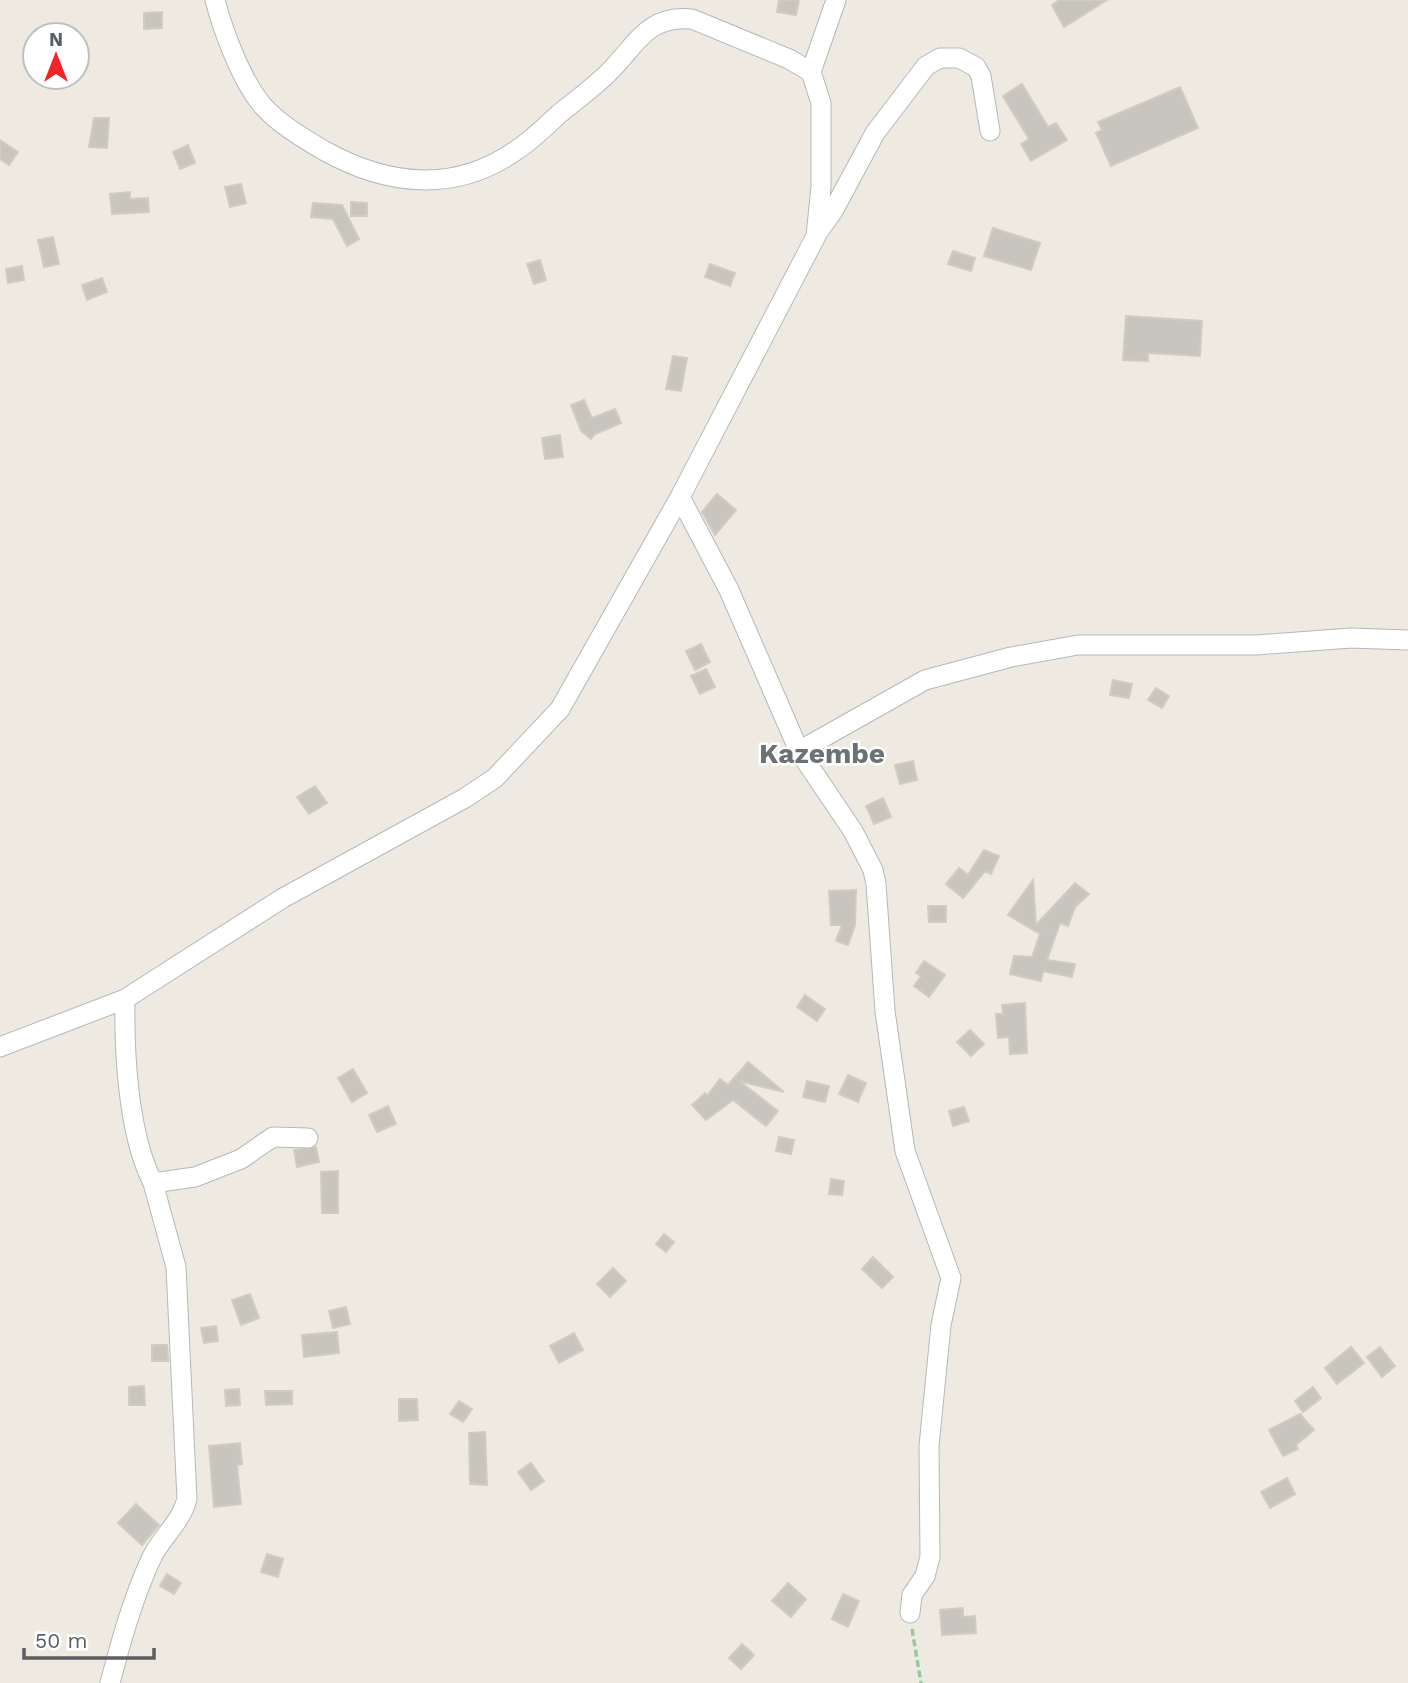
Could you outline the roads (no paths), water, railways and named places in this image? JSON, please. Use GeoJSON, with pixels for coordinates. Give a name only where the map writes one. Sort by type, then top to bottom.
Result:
{"type":"FeatureCollection","features":[{"type":"Feature","properties":{"kind":"street"},"geometry":{"type":"LineString","coordinates":[[215,0],[220,19],[245,76],[264,106],[299,135],[337,158],[377,176],[415,181],[471,173],[518,149],[611,71],[640,36],[660,21],[692,19],[789,59],[811,72]]}},
{"type":"Feature","properties":{"kind":"street"},"geometry":{"type":"LineString","coordinates":[[816,236],[821,187],[821,103],[811,72],[836,0]]}},
{"type":"Feature","properties":{"kind":"street"},"geometry":{"type":"LineString","coordinates":[[0,1047],[125,999],[283,898],[465,798],[495,778],[560,709],[680,497],[816,236],[833,211],[875,133],[926,66],[940,58],[959,58],[975,67],[981,76],[990,131]]}},
{"type":"Feature","properties":{"kind":"street"},"geometry":{"type":"LineString","coordinates":[[680,497],[729,590],[799,751],[853,831],[873,870],[885,1011],[905,1151],[951,1278],[941,1325],[929,1446],[930,1557],[925,1576],[912,1595],[910,1613]]}},
{"type":"Feature","properties":{"kind":"street"},"geometry":{"type":"LineString","coordinates":[[799,751],[925,680],[1011,657],[1078,645],[1256,645],[1351,638],[1408,640]]}},
{"type":"Feature","properties":{"kind":"street"},"geometry":{"type":"LineString","coordinates":[[110,1683],[120,1645],[152,1555],[184,1511],[187,1499],[176,1267],[153,1182],[144,1163],[136,1124],[125,1046],[125,999]]}},
{"type":"Feature","properties":{"kind":"street"},"geometry":{"type":"LineString","coordinates":[[153,1182],[195,1177],[241,1158],[273,1137],[308,1138]]}},
{"type":"Feature","properties":{"kind":"district","name":"Kazembe"},"geometry":{"type":"Point","coordinates":[822,753]}}]}
